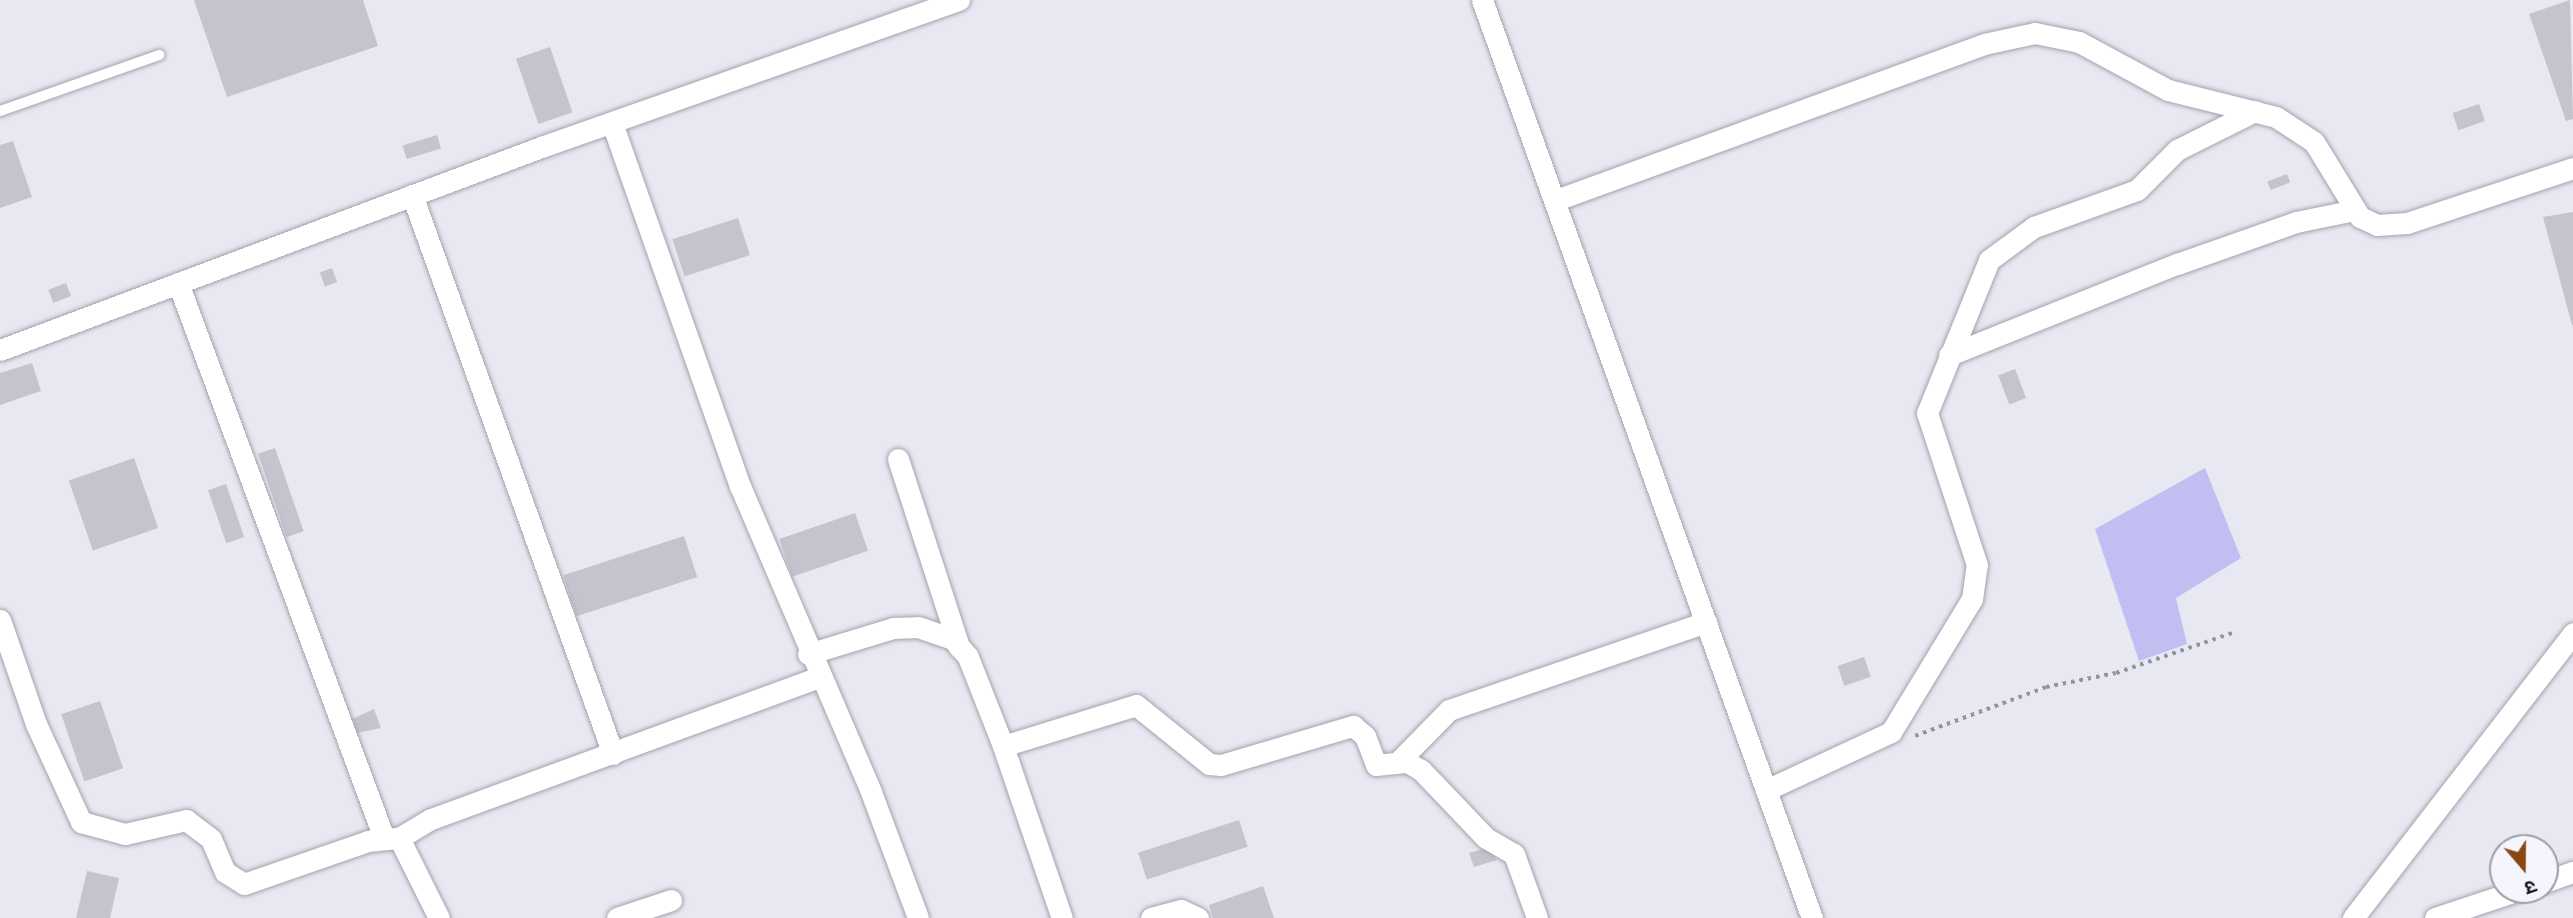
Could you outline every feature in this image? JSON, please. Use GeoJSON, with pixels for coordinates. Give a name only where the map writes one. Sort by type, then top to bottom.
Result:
{"type":"FeatureCollection","features":[{"type":"Feature","properties":{"kind":"street"},"geometry":{"type":"LineString","coordinates":[[0,350],[412,195],[959,0]]}},
{"type":"Feature","properties":{"kind":"street"},"geometry":{"type":"LineString","coordinates":[[1482,0],[1812,918]]}},
{"type":"Feature","properties":{"kind":"street"},"geometry":{"type":"LineString","coordinates":[[1556,200],[2018,34],[2053,33],[2168,90],[2255,111],[2314,142],[2355,210],[2367,222],[2391,227],[2573,169]]}},
{"type":"Feature","properties":{"kind":"street"},"geometry":{"type":"LineString","coordinates":[[1766,790],[1884,738],[1978,583],[1971,544],[1926,421],[1949,355],[1989,260],[2007,241],[2137,190],[2177,150],[2255,111]]}},
{"type":"Feature","properties":{"kind":"street"},"geometry":{"type":"LineString","coordinates":[[612,123],[807,654],[871,792],[918,918]]}},
{"type":"Feature","properties":{"kind":"street"},"geometry":{"type":"LineString","coordinates":[[412,195],[613,754]]}},
{"type":"Feature","properties":{"kind":"street"},"geometry":{"type":"LineString","coordinates":[[1949,355],[2177,264],[2297,222],[2355,210]]}},
{"type":"Feature","properties":{"kind":"street"},"geometry":{"type":"LineString","coordinates":[[178,283],[391,838],[439,918]]}},
{"type":"Feature","properties":{"kind":"street"},"geometry":{"type":"LineString","coordinates":[[898,459],[959,647],[1003,746],[1062,918]]}},
{"type":"Feature","properties":{"kind":"street"},"geometry":{"type":"LineString","coordinates":[[0,620],[67,801],[96,831],[125,834],[186,820],[211,839],[225,872],[244,884],[391,838],[431,819],[818,677]]}},
{"type":"Feature","properties":{"kind":"street"},"geometry":{"type":"LineString","coordinates":[[1398,763],[1449,710],[1706,622]]}},
{"type":"Feature","properties":{"kind":"street"},"geometry":{"type":"LineString","coordinates":[[807,654],[893,628],[937,632],[959,647]]}},
{"type":"Feature","properties":{"kind":"street"},"geometry":{"type":"LineString","coordinates":[[2353,918],[2573,633]]}},
{"type":"Feature","properties":{"kind":"street"},"geometry":{"type":"LineString","coordinates":[[1003,746],[1136,705],[1209,764],[1353,726],[1365,736],[1376,765],[1398,763],[1421,770],[1486,838],[1514,854],[1537,918]]}},
{"type":"Feature","properties":{"kind":"street"},"geometry":{"type":"LineString","coordinates":[[617,918],[671,900]]}},
{"type":"Feature","properties":{"kind":"street"},"geometry":{"type":"LineString","coordinates":[[2435,918],[2489,900]]}},
{"type":"Feature","properties":{"kind":"street"},"geometry":{"type":"LineString","coordinates":[[1151,918],[1181,911],[1198,918]]}},
{"type":"Feature","properties":{"kind":"lane"},"geometry":{"type":"LineString","coordinates":[[0,111],[159,55]]}},
{"type":"Feature","properties":{"kind":"path"},"geometry":{"type":"LineString","coordinates":[[1884,738],[1914,736],[2046,687],[2116,673],[2235,632]]}},
{"type":"Feature","properties":{"kind":"water"},"geometry":{"type":"Polygon","coordinates":[[[2205,468],[2241,558],[2176,598],[2187,644],[2139,661],[2095,529],[2205,468]]]}},
{"type":"Feature","properties":{"kind":"building"},"geometry":{"type":"Polygon","coordinates":[[[194,0],[363,0],[378,46],[227,97],[194,0]]]}},
{"type":"Feature","properties":{"kind":"building"},"geometry":{"type":"Polygon","coordinates":[[[2570,0],[2573,119],[2566,121],[2529,14],[2570,0]]]}},
{"type":"Feature","properties":{"kind":"building"},"geometry":{"type":"Polygon","coordinates":[[[550,47],[572,112],[538,124],[516,59],[550,47]]]}},
{"type":"Feature","properties":{"kind":"building"},"geometry":{"type":"Polygon","coordinates":[[[2479,104],[2485,121],[2458,130],[2453,113],[2479,104]]]}},
{"type":"Feature","properties":{"kind":"building"},"geometry":{"type":"Polygon","coordinates":[[[437,135],[441,148],[407,159],[403,146],[437,135]]]}},
{"type":"Feature","properties":{"kind":"building"},"geometry":{"type":"Polygon","coordinates":[[[13,141],[32,197],[0,208],[0,145],[13,141]]]}},
{"type":"Feature","properties":{"kind":"building"},"geometry":{"type":"Polygon","coordinates":[[[2287,174],[2290,182],[2271,190],[2267,182],[2287,174]]]}},
{"type":"Feature","properties":{"kind":"building"},"geometry":{"type":"Polygon","coordinates":[[[2573,212],[2573,325],[2572,325],[2543,217],[2573,212]]]}},
{"type":"Feature","properties":{"kind":"building"},"geometry":{"type":"Polygon","coordinates":[[[738,218],[750,255],[684,276],[672,239],[738,218]]]}},
{"type":"Feature","properties":{"kind":"building"},"geometry":{"type":"Polygon","coordinates":[[[332,268],[337,282],[325,287],[320,272],[332,268]]]}},
{"type":"Feature","properties":{"kind":"building"},"geometry":{"type":"Polygon","coordinates":[[[66,283],[71,296],[53,303],[48,290],[66,283]]]}},
{"type":"Feature","properties":{"kind":"building"},"geometry":{"type":"Polygon","coordinates":[[[32,363],[41,391],[0,405],[0,373],[32,363]]]}},
{"type":"Feature","properties":{"kind":"building"},"geometry":{"type":"Polygon","coordinates":[[[2015,369],[2026,398],[2009,404],[1998,375],[2015,369]]]}},
{"type":"Feature","properties":{"kind":"building"},"geometry":{"type":"Polygon","coordinates":[[[275,448],[304,531],[287,537],[258,454],[275,448]]]}},
{"type":"Feature","properties":{"kind":"building"},"geometry":{"type":"Polygon","coordinates":[[[134,458],[158,528],[93,550],[69,480],[134,458]]]}},
{"type":"Feature","properties":{"kind":"building"},"geometry":{"type":"Polygon","coordinates":[[[226,484],[244,537],[226,543],[208,490],[226,484]]]}},
{"type":"Feature","properties":{"kind":"building"},"geometry":{"type":"Polygon","coordinates":[[[855,513],[868,551],[792,577],[779,539],[855,513]]]}},
{"type":"Feature","properties":{"kind":"building"},"geometry":{"type":"Polygon","coordinates":[[[684,536],[697,577],[577,616],[563,575],[684,536]]]}},
{"type":"Feature","properties":{"kind":"building"},"geometry":{"type":"Polygon","coordinates":[[[1864,657],[1871,677],[1844,686],[1838,666],[1864,657]]]}},
{"type":"Feature","properties":{"kind":"building"},"geometry":{"type":"Polygon","coordinates":[[[100,701],[123,768],[84,781],[61,714],[100,701]]]}},
{"type":"Feature","properties":{"kind":"building"},"geometry":{"type":"Polygon","coordinates":[[[374,709],[381,728],[357,733],[352,719],[374,709]]]}},
{"type":"Feature","properties":{"kind":"building"},"geometry":{"type":"Polygon","coordinates":[[[1239,820],[1248,847],[1147,879],[1138,853],[1239,820]]]}},
{"type":"Feature","properties":{"kind":"building"},"geometry":{"type":"Polygon","coordinates":[[[1487,848],[1497,860],[1474,867],[1469,853],[1487,848]]]}},
{"type":"Feature","properties":{"kind":"building"},"geometry":{"type":"Polygon","coordinates":[[[87,871],[119,878],[110,918],[76,918],[87,871]]]}},
{"type":"Feature","properties":{"kind":"building"},"geometry":{"type":"Polygon","coordinates":[[[1263,886],[1274,918],[1213,918],[1209,905],[1263,886]]]}}]}
